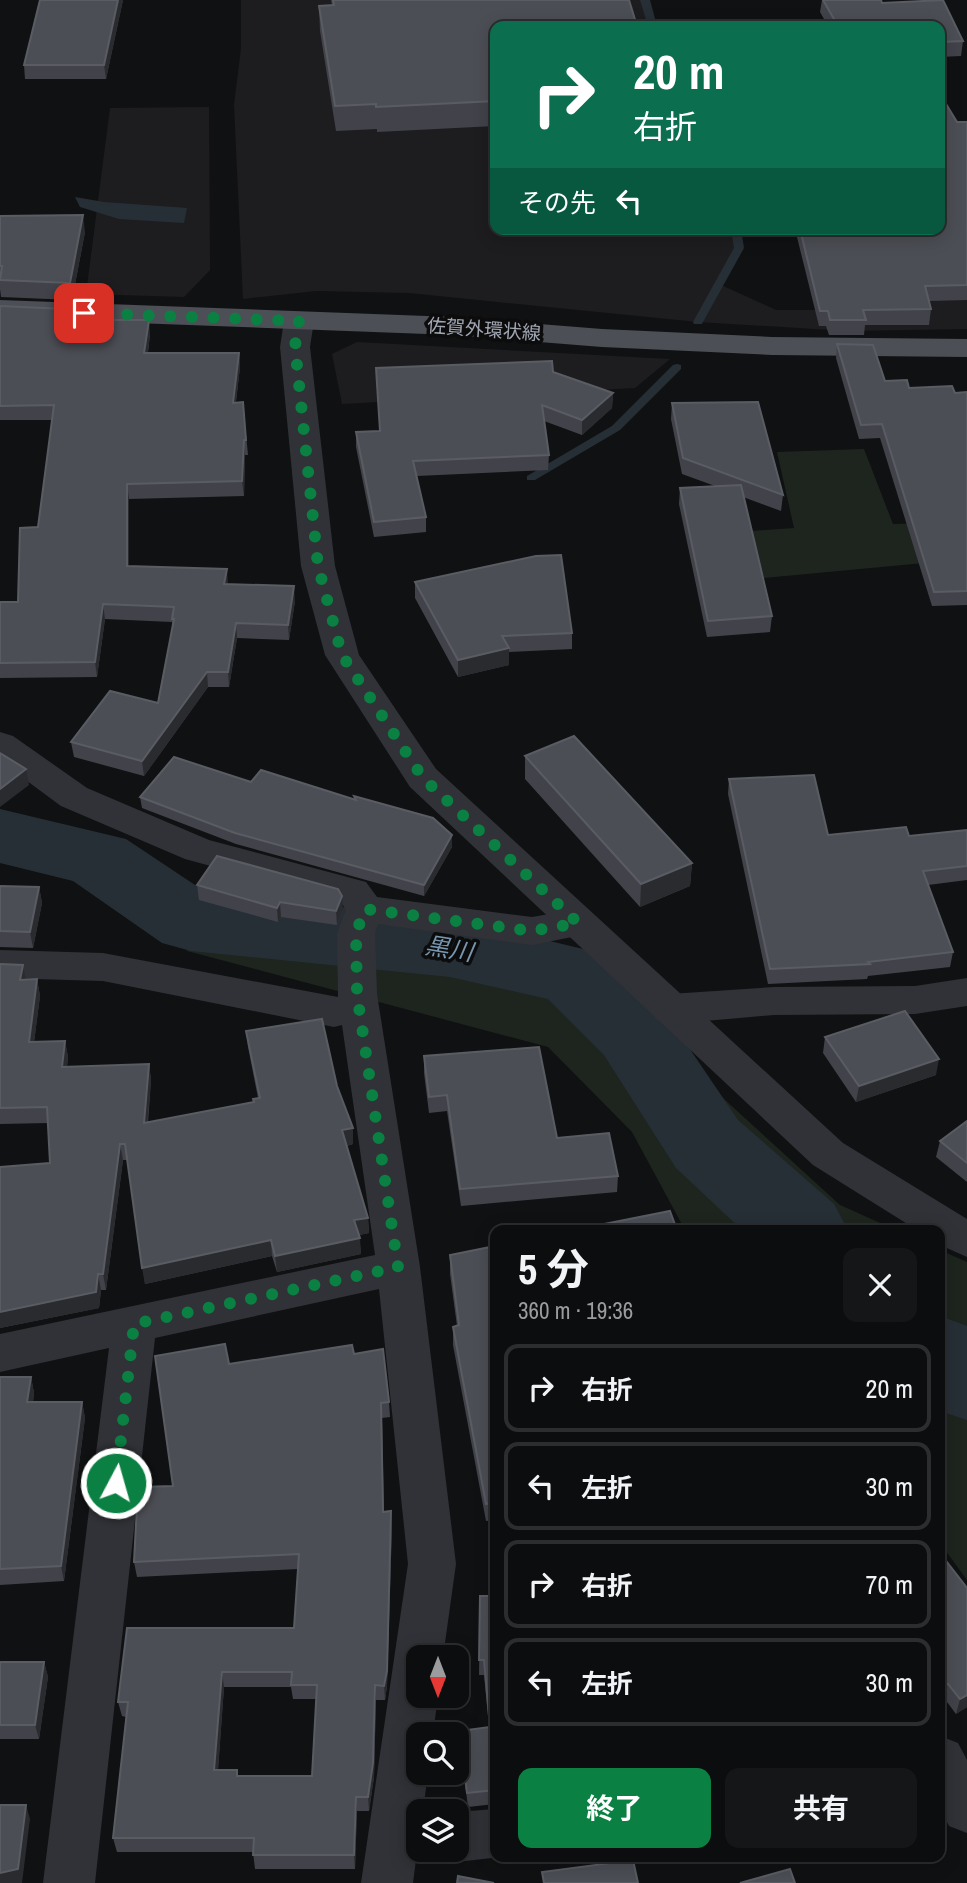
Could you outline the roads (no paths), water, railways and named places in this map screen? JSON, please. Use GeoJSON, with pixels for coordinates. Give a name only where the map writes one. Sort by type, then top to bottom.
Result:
{"type":"FeatureCollection","features":[{"type":"Feature","properties":{"kind":"main road","name":"佐賀外環状線"},"geometry":{"type":"LineString","coordinates":[[0,309],[453,326],[602,338],[759,345],[967,348]]}},
{"type":"Feature","properties":{"kind":"street"},"geometry":{"type":"LineString","coordinates":[[299,321],[295,346],[318,566],[342,655],[423,778],[828,1154],[943,1225]]}},
{"type":"Feature","properties":{"kind":"street"},"geometry":{"type":"LineString","coordinates":[[0,744],[74,796],[198,850],[353,891],[365,909],[532,931],[578,923]]}},
{"type":"Feature","properties":{"kind":"street"},"geometry":{"type":"LineString","coordinates":[[365,909],[356,933],[358,1001],[398,1267],[432,1564],[420,1645]]}},
{"type":"Feature","properties":{"kind":"street"},"geometry":{"type":"LineString","coordinates":[[0,964],[103,967],[334,1012],[358,1001]]}},
{"type":"Feature","properties":{"kind":"street"},"geometry":{"type":"LineString","coordinates":[[670,1009],[774,1001],[915,1000],[967,992]]}},
{"type":"Feature","properties":{"kind":"street"},"geometry":{"type":"LineString","coordinates":[[945,1226],[967,1240]]}},
{"type":"Feature","properties":{"kind":"street"},"geometry":{"type":"LineString","coordinates":[[0,1353],[398,1267]]}},
{"type":"Feature","properties":{"kind":"street"},"geometry":{"type":"LineString","coordinates":[[69,1883],[134,1324]]}},
{"type":"Feature","properties":{"kind":"street"},"geometry":{"type":"LineString","coordinates":[[399,1855],[413,1708]]}},
{"type":"Feature","properties":{"kind":"street"},"geometry":{"type":"LineString","coordinates":[[945,1769],[967,1809]]}},
{"type":"Feature","properties":{"kind":"street"},"geometry":{"type":"LineString","coordinates":[[469,1836],[490,1834]]}},
{"type":"Feature","properties":{"kind":"waterway"},"geometry":{"type":"LineString","coordinates":[[645,0],[651,21]]}},
{"type":"Feature","properties":{"kind":"waterway"},"geometry":{"type":"LineString","coordinates":[[698,322],[739,248],[737,235]]}},
{"type":"Feature","properties":{"kind":"waterway"},"geometry":{"type":"LineString","coordinates":[[531,478],[616,428],[677,367]]}},
{"type":"Feature","properties":{"kind":"waterway","name":"黒川"},"geometry":{"type":"LineString","coordinates":[[0,836],[98,859],[191,922],[450,947],[575,975],[634,1033],[707,1144],[796,1225]]}},
{"type":"Feature","properties":{"kind":"waterway","name":"黒川"},"geometry":{"type":"LineString","coordinates":[[945,1360],[967,1380]]}}]}
